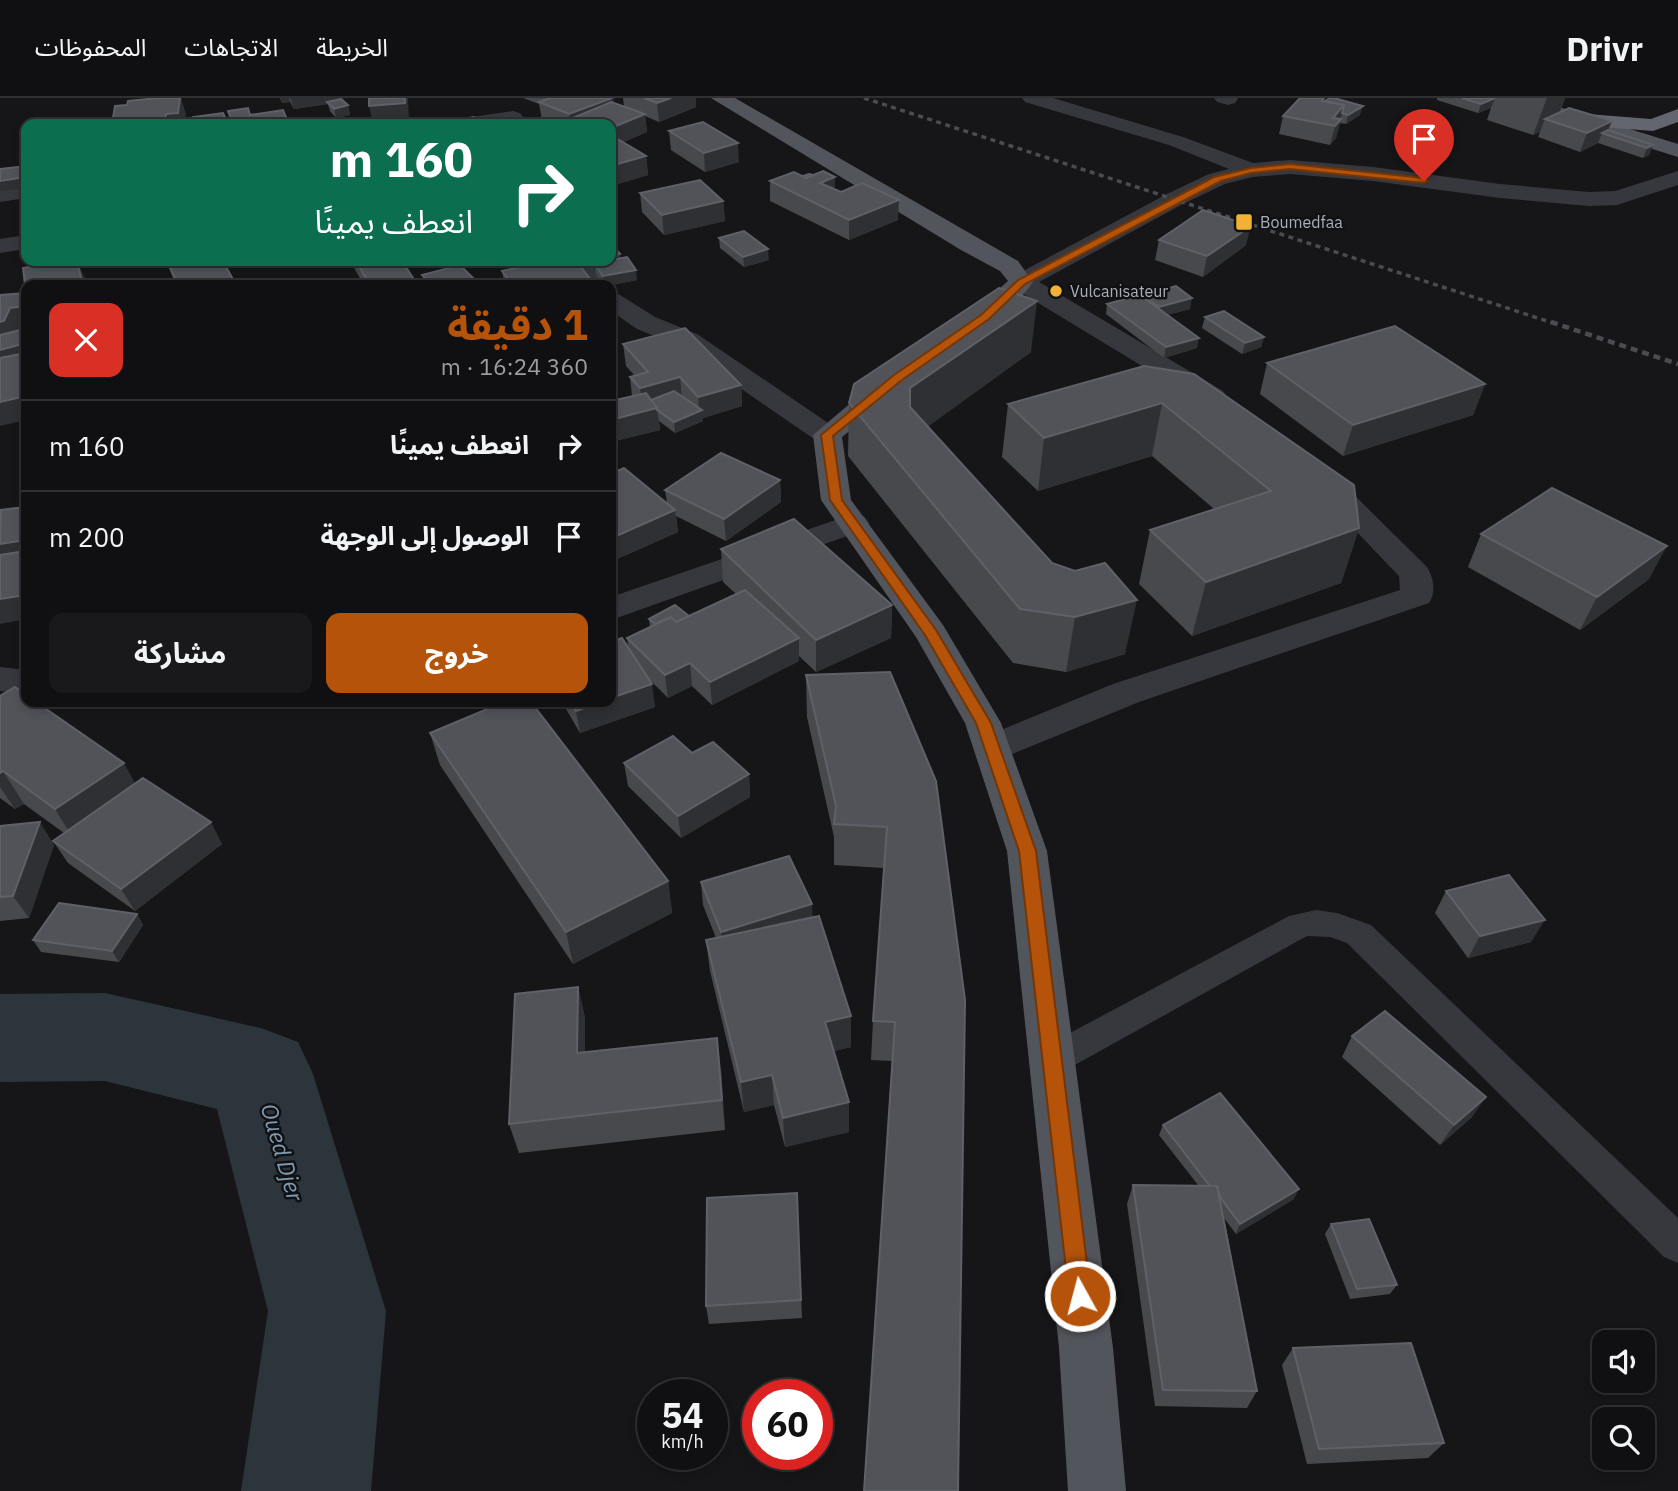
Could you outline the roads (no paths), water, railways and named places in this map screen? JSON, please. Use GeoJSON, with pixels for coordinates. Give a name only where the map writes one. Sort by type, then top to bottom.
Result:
{"type":"FeatureCollection","features":[{"type":"Feature","properties":{"kind":"highway"},"geometry":{"type":"LineString","coordinates":[[1649,133],[1678,114]]}},
{"type":"Feature","properties":{"kind":"highway"},"geometry":{"type":"LineString","coordinates":[[1649,133],[1678,140]]}},
{"type":"Feature","properties":{"kind":"main road"},"geometry":{"type":"LineString","coordinates":[[721,98],[1009,266],[1021,282],[985,317],[827,435],[836,500],[931,634],[984,723],[1027,851],[1086,1348],[1097,1491]]}},
{"type":"Feature","properties":{"kind":"main road"},"geometry":{"type":"LineString","coordinates":[[1509,98],[1575,119],[1649,133],[1678,151]]}},
{"type":"Feature","properties":{"kind":"street"},"geometry":{"type":"LineString","coordinates":[[502,98],[514,119]]}},
{"type":"Feature","properties":{"kind":"street"},"geometry":{"type":"LineString","coordinates":[[1032,98],[1176,141],[1251,170]]}},
{"type":"Feature","properties":{"kind":"street"},"geometry":{"type":"LineString","coordinates":[[1021,282],[1175,199],[1217,179],[1251,170],[1290,167],[1590,199],[1618,198],[1678,178]]}},
{"type":"Feature","properties":{"kind":"street"},"geometry":{"type":"LineString","coordinates":[[0,195],[21,192]]}},
{"type":"Feature","properties":{"kind":"street"},"geometry":{"type":"LineString","coordinates":[[0,246],[21,243]]}},
{"type":"Feature","properties":{"kind":"street"},"geometry":{"type":"LineString","coordinates":[[582,266],[594,280]]}},
{"type":"Feature","properties":{"kind":"street"},"geometry":{"type":"LineString","coordinates":[[1021,282],[1244,415]]}},
{"type":"Feature","properties":{"kind":"street"},"geometry":{"type":"LineString","coordinates":[[616,303],[646,323],[688,340],[827,435]]}},
{"type":"Feature","properties":{"kind":"street"},"geometry":{"type":"LineString","coordinates":[[992,747],[1126,693],[1417,596],[1415,574],[1298,456]]}},
{"type":"Feature","properties":{"kind":"street"},"geometry":{"type":"LineString","coordinates":[[616,607],[853,523]]}},
{"type":"Feature","properties":{"kind":"street"},"geometry":{"type":"LineString","coordinates":[[0,679],[21,681]]}},
{"type":"Feature","properties":{"kind":"lane"},"geometry":{"type":"LineString","coordinates":[[1052,1060],[1300,925],[1317,921],[1334,924],[1359,934],[1678,1244]]}},
{"type":"Feature","properties":{"kind":"waterway","name":"Oued Djer"},"geometry":{"type":"LineString","coordinates":[[0,1038],[105,1037],[261,1074],[327,1311],[306,1491]]}},
{"type":"Feature","properties":{"kind":"railway"},"geometry":{"type":"LineString","coordinates":[[864,98],[1556,324]]}},
{"type":"Feature","properties":{"kind":"railway"},"geometry":{"type":"LineString","coordinates":[[1551,322],[1678,364]]}},
{"type":"Feature","properties":{"kind":"place","name":"Boumedfaa"},"geometry":{"type":"Point","coordinates":[1244,222]}},
{"type":"Feature","properties":{"kind":"place","name":"Vulcanisateur"},"geometry":{"type":"Point","coordinates":[1056,291]}}]}
